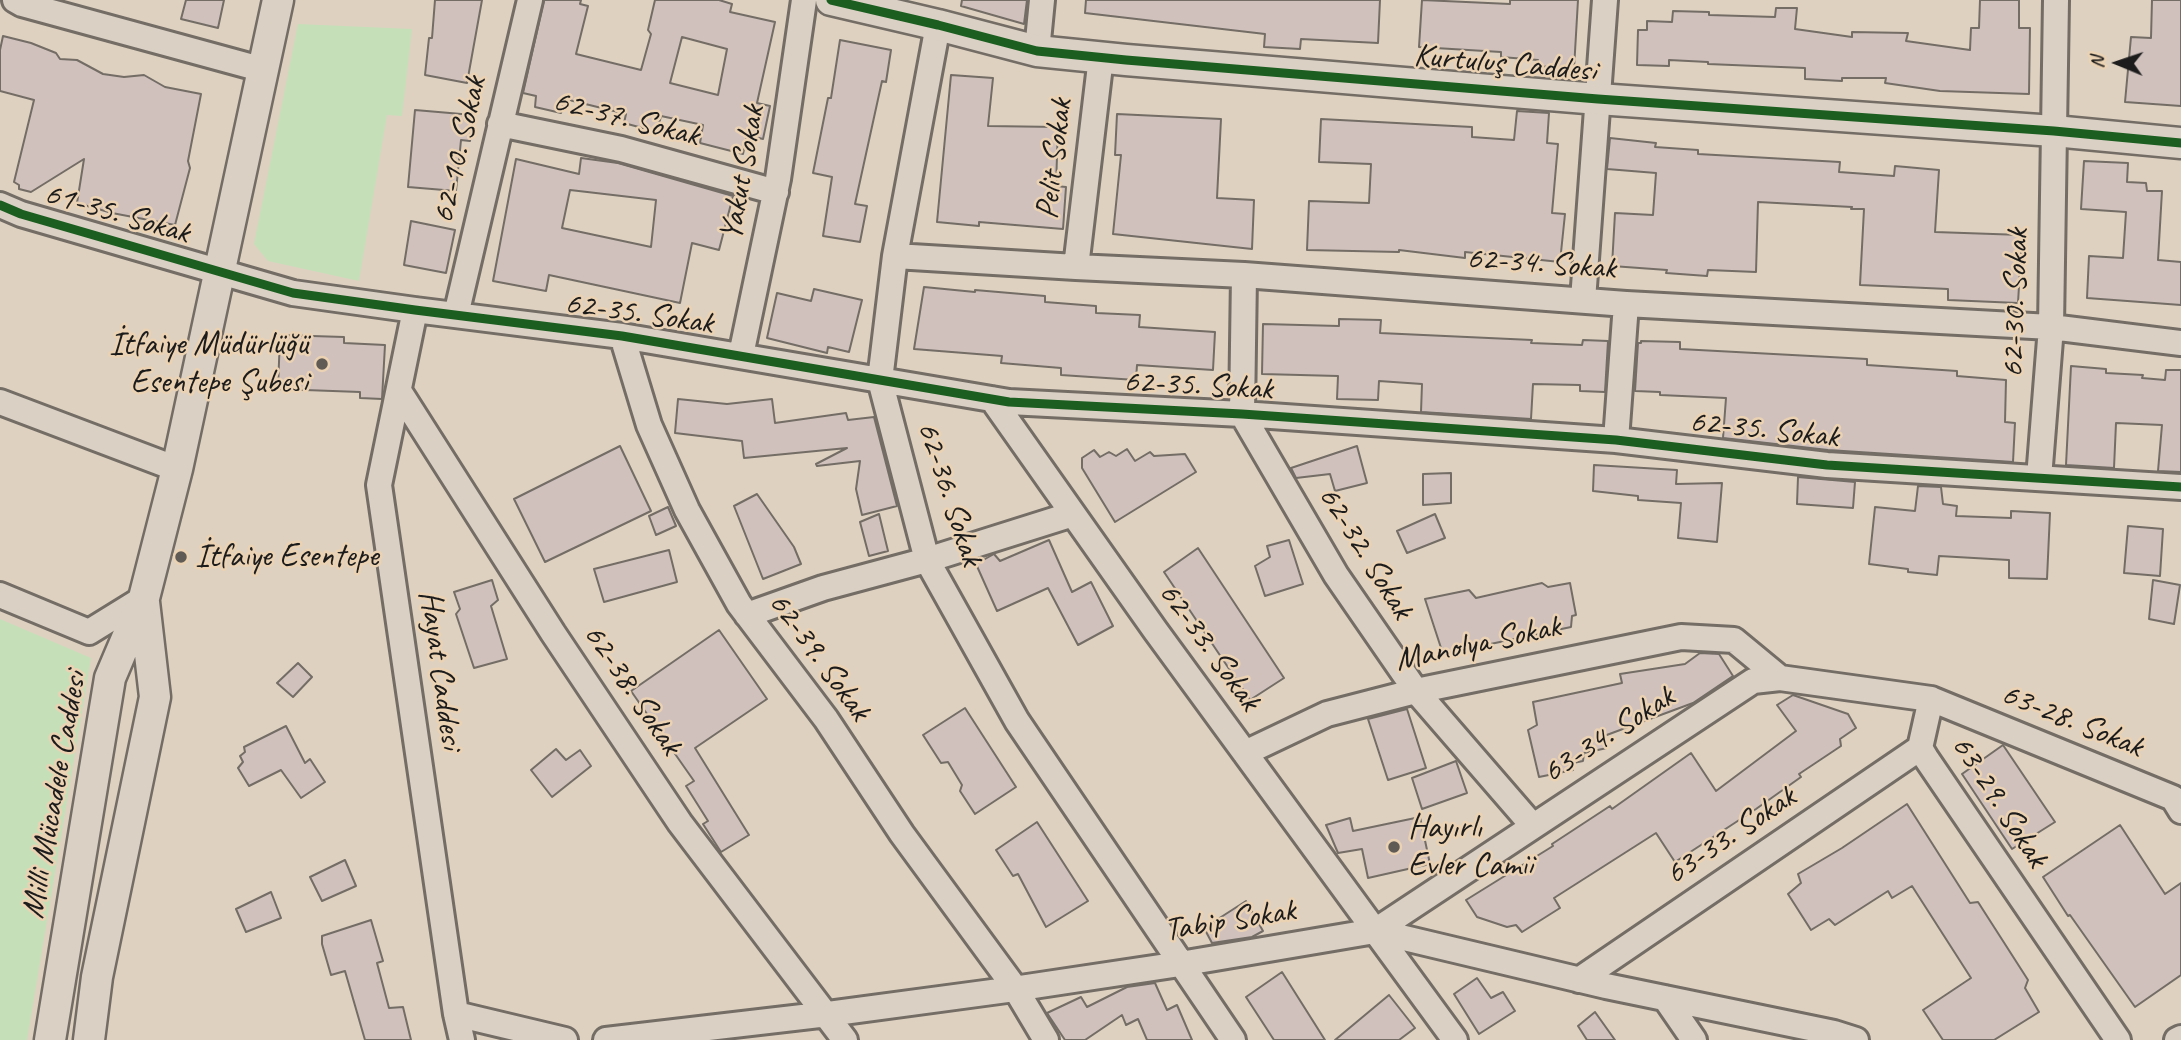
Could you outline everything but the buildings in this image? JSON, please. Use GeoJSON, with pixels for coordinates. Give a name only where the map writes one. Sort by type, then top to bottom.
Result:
{"type":"FeatureCollection","features":[{"type":"Feature","properties":{"kind":"street"},"geometry":{"type":"LineString","coordinates":[[15,0],[264,70]]}},
{"type":"Feature","properties":{"kind":"street"},"geometry":{"type":"LineString","coordinates":[[89,1040],[96,977],[155,697],[144,598],[177,469],[278,0]]}},
{"type":"Feature","properties":{"kind":"street","name":"62-10. Sokak"},"geometry":{"type":"LineString","coordinates":[[456,315],[530,0]]}},
{"type":"Feature","properties":{"kind":"street","name":"Yakut Sokak"},"geometry":{"type":"LineString","coordinates":[[741,355],[776,192],[804,0]]}},
{"type":"Feature","properties":{"kind":"street"},"geometry":{"type":"LineString","coordinates":[[1037,51],[1042,0]]}},
{"type":"Feature","properties":{"kind":"street"},"geometry":{"type":"LineString","coordinates":[[1583,300],[1605,0]]}},
{"type":"Feature","properties":{"kind":"street","name":"62-30. Sokak"},"geometry":{"type":"LineString","coordinates":[[2039,478],[2051,327],[2056,0]]}},
{"type":"Feature","properties":{"kind":"street","name":"Kurtuluş Caddesi"},"geometry":{"type":"LineString","coordinates":[[839,1],[1037,51],[1598,99],[2181,142]]}},
{"type":"Feature","properties":{"kind":"street","name":"62-36. Sokak"},"geometry":{"type":"LineString","coordinates":[[938,25],[895,256],[880,380],[928,559],[1017,721],[1233,1040]]}},
{"type":"Feature","properties":{"kind":"street","name":"Pelit Sokak"},"geometry":{"type":"LineString","coordinates":[[1076,267],[1101,57]]}},
{"type":"Feature","properties":{"kind":"street","name":"62-37. Sokak"},"geometry":{"type":"LineString","coordinates":[[500,124],[621,149],[776,192]]}},
{"type":"Feature","properties":{"kind":"street","name":"61-35. Sokak"},"geometry":{"type":"LineString","coordinates":[[0,205],[46,221],[220,271]]}},
{"type":"Feature","properties":{"kind":"street","name":"62-34. Sokak"},"geometry":{"type":"LineString","coordinates":[[895,256],[1244,275],[1626,304],[2051,327],[2181,343]]}},
{"type":"Feature","properties":{"kind":"street","name":"62-35. Sokak"},"geometry":{"type":"LineString","coordinates":[[220,271],[293,293],[622,336],[1009,402],[1242,414],[1616,440],[1827,465],[2181,487]]}},
{"type":"Feature","properties":{"kind":"street"},"geometry":{"type":"LineString","coordinates":[[1242,414],[1244,275]]}},
{"type":"Feature","properties":{"kind":"street"},"geometry":{"type":"LineString","coordinates":[[1616,440],[1626,304]]}},
{"type":"Feature","properties":{"kind":"street","name":"Hayat Caddesi"},"geometry":{"type":"LineString","coordinates":[[415,310],[379,485],[456,1014],[463,1040]]}},
{"type":"Feature","properties":{"kind":"street","name":"62-39. Sokak"},"geometry":{"type":"LineString","coordinates":[[622,336],[649,425],[682,498],[738,604],[826,719],[902,834],[1015,988],[1046,1040]]}},
{"type":"Feature","properties":{"kind":"street","name":"62-38. Sokak"},"geometry":{"type":"LineString","coordinates":[[399,391],[553,633],[680,823],[828,1014],[845,1040]]}},
{"type":"Feature","properties":{"kind":"street","name":"62-33. Sokak"},"geometry":{"type":"LineString","coordinates":[[992,399],[1245,753],[1455,1040]]}},
{"type":"Feature","properties":{"kind":"street"},"geometry":{"type":"LineString","coordinates":[[0,402],[177,469]]}},
{"type":"Feature","properties":{"kind":"street","name":"62-32. Sokak"},"geometry":{"type":"LineString","coordinates":[[1242,414],[1336,575],[1416,691],[1532,825]]}},
{"type":"Feature","properties":{"kind":"street"},"geometry":{"type":"LineString","coordinates":[[747,615],[823,588],[1073,514]]}},
{"type":"Feature","properties":{"kind":"street"},"geometry":{"type":"LineString","coordinates":[[0,595],[89,632],[144,598]]}},
{"type":"Feature","properties":{"kind":"street","name":"Milli Mücadele Caddesi"},"geometry":{"type":"LineString","coordinates":[[50,1040],[110,678],[144,598]]}},
{"type":"Feature","properties":{"kind":"street","name":"Manolya Sokak"},"geometry":{"type":"LineString","coordinates":[[1245,753],[1327,714],[1416,691],[1681,637],[1734,640],[1780,678]]}},
{"type":"Feature","properties":{"kind":"street","name":"63-29. Sokak"},"geometry":{"type":"LineString","coordinates":[[1780,678],[1931,699],[1920,748],[2118,1040]]}},
{"type":"Feature","properties":{"kind":"street","name":"63-34. Sokak"},"geometry":{"type":"LineString","coordinates":[[1375,931],[1753,681],[1780,678]]}},
{"type":"Feature","properties":{"kind":"street","name":"63-28. Sokak"},"geometry":{"type":"LineString","coordinates":[[1931,699],[2178,801]]}},
{"type":"Feature","properties":{"kind":"street","name":"63-33. Sokak"},"geometry":{"type":"LineString","coordinates":[[1579,980],[1920,748]]}},
{"type":"Feature","properties":{"kind":"street","name":"Tabip Sokak"},"geometry":{"type":"LineString","coordinates":[[606,1040],[828,1014],[1015,988],[1375,931],[1579,980],[1834,1033],[1856,1040]]}},
{"type":"Feature","properties":{"kind":"street"},"geometry":{"type":"LineString","coordinates":[[1665,999],[1694,1040]]}},
{"type":"Feature","properties":{"kind":"street"},"geometry":{"type":"LineString","coordinates":[[456,1014],[565,1040]]}},
{"type":"Feature","properties":{"kind":"green space"},"geometry":{"type":"Polygon","coordinates":[[[298,24],[412,29],[402,116],[387,115],[359,281],[268,261],[254,244],[298,24]]]}},
{"type":"Feature","properties":{"kind":"green space"},"geometry":{"type":"Polygon","coordinates":[[[0,619],[91,658],[27,1040],[0,1040],[0,619]]]}},
{"type":"Feature","properties":{"kind":"cycle path"},"geometry":{"type":"LineString","coordinates":[[831,0],[1037,51],[1598,99],[2054,131],[2181,143]]}},
{"type":"Feature","properties":{"kind":"cycle path"},"geometry":{"type":"LineString","coordinates":[[0,205],[21,214],[293,293],[622,336],[1009,402],[1242,414],[1616,440],[1827,465],[2181,487]]}},
{"type":"Feature","properties":{"kind":"place","name":"İtfaiye Müdürlüğü Esentepe Şubesi"},"geometry":{"type":"Point","coordinates":[322,364]}},
{"type":"Feature","properties":{"kind":"place","name":"İtfaiye Esentepe"},"geometry":{"type":"Point","coordinates":[181,557]}},
{"type":"Feature","properties":{"kind":"place","name":"Hayırlı Evler Camii"},"geometry":{"type":"Point","coordinates":[1394,847]}}]}
